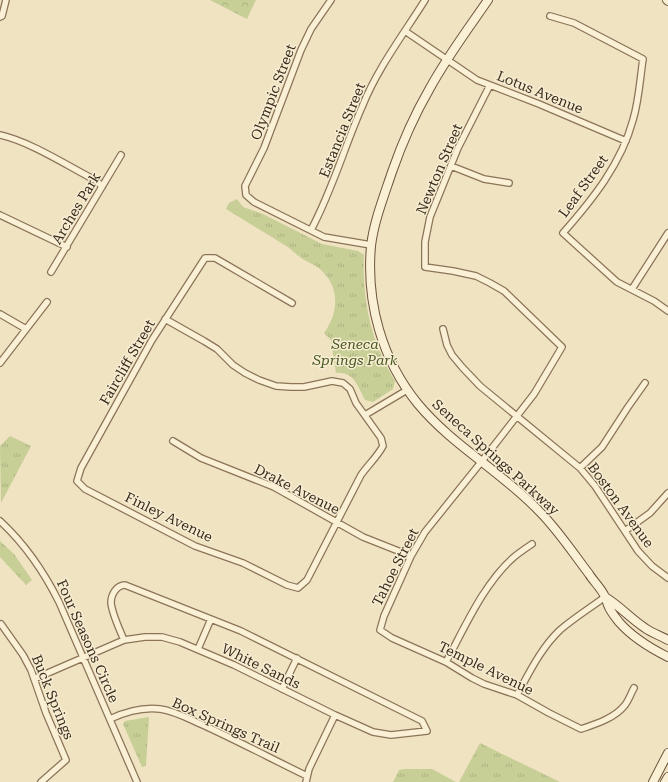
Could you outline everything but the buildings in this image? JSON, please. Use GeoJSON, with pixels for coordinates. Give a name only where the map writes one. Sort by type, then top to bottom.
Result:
{"type":"FeatureCollection","features":[{"type":"Feature","properties":{"kind":"street"},"geometry":{"type":"LineString","coordinates":[[0,17],[2,16],[6,0]]}},
{"type":"Feature","properties":{"kind":"street","name":"Olympic Street"},"geometry":{"type":"LineString","coordinates":[[311,230],[254,202],[246,196],[245,186],[264,148],[301,50],[311,29],[331,0]]}},
{"type":"Feature","properties":{"kind":"street","name":"Estancia Street"},"geometry":{"type":"LineString","coordinates":[[311,230],[326,199],[362,107],[383,66],[425,0]]}},
{"type":"Feature","properties":{"kind":"street","name":"Seneca Springs Parkway"},"geometry":{"type":"LineString","coordinates":[[488,0],[430,87],[397,159],[382,201],[371,245],[370,279],[373,305],[379,333],[388,357],[406,390],[430,418],[515,488],[553,525],[605,597],[610,610],[619,622],[630,633],[668,657]]}},
{"type":"Feature","properties":{"kind":"street","name":"Leaf Street"},"geometry":{"type":"LineString","coordinates":[[550,16],[574,23],[643,59],[638,99],[633,120],[617,161],[587,206],[563,233],[610,276],[632,289]]}},
{"type":"Feature","properties":{"kind":"street","name":"Lotus Avenue"},"geometry":{"type":"LineString","coordinates":[[405,31],[478,80],[626,141]]}},
{"type":"Feature","properties":{"kind":"street","name":"Newton Street"},"geometry":{"type":"LineString","coordinates":[[490,85],[458,148],[430,217],[425,242],[425,266],[476,276],[504,291],[562,347]]}},
{"type":"Feature","properties":{"kind":"street"},"geometry":{"type":"LineString","coordinates":[[0,135],[16,140],[39,151],[98,182],[102,187]]}},
{"type":"Feature","properties":{"kind":"street","name":"Arches Park"},"geometry":{"type":"LineString","coordinates":[[51,272],[121,155]]}},
{"type":"Feature","properties":{"kind":"street"},"geometry":{"type":"LineString","coordinates":[[451,166],[484,179],[509,183]]}},
{"type":"Feature","properties":{"kind":"street"},"geometry":{"type":"LineString","coordinates":[[0,215],[67,247]]}},
{"type":"Feature","properties":{"kind":"street"},"geometry":{"type":"LineString","coordinates":[[311,230],[332,238],[371,245]]}},
{"type":"Feature","properties":{"kind":"street"},"geometry":{"type":"LineString","coordinates":[[668,233],[632,289],[668,311]]}},
{"type":"Feature","properties":{"kind":"street","name":"Faircliff Street"},"geometry":{"type":"LineString","coordinates":[[77,481],[81,468],[126,385],[152,340],[204,258],[215,258],[292,303]]}},
{"type":"Feature","properties":{"kind":"street"},"geometry":{"type":"LineString","coordinates":[[0,363],[46,302]]}},
{"type":"Feature","properties":{"kind":"street"},"geometry":{"type":"LineString","coordinates":[[0,314],[26,329]]}},
{"type":"Feature","properties":{"kind":"street"},"geometry":{"type":"LineString","coordinates":[[166,319],[217,349],[239,369],[258,380],[276,386],[291,387],[332,381],[343,384],[350,389],[356,403],[381,438],[383,446],[361,475],[337,523]]}},
{"type":"Feature","properties":{"kind":"street","name":"Boston Avenue"},"geometry":{"type":"LineString","coordinates":[[443,329],[452,355],[462,367],[480,386],[580,468],[595,486],[638,550],[652,566],[668,578]]}},
{"type":"Feature","properties":{"kind":"street","name":"Tahoe Street"},"geometry":{"type":"LineString","coordinates":[[380,630],[384,616],[411,556],[425,532],[534,394],[562,347]]}},
{"type":"Feature","properties":{"kind":"street"},"geometry":{"type":"LineString","coordinates":[[580,468],[602,447],[628,406],[645,383]]}},
{"type":"Feature","properties":{"kind":"street"},"geometry":{"type":"LineString","coordinates":[[365,415],[406,390]]}},
{"type":"Feature","properties":{"kind":"street","name":"Drake Avenue"},"geometry":{"type":"LineString","coordinates":[[173,441],[201,458],[274,488],[363,537],[411,556]]}},
{"type":"Feature","properties":{"kind":"street","name":"Finley Avenue"},"geometry":{"type":"LineString","coordinates":[[77,481],[85,488],[195,546],[243,563],[287,585],[298,588],[307,580],[337,523]]}},
{"type":"Feature","properties":{"kind":"street"},"geometry":{"type":"LineString","coordinates":[[625,531],[650,514],[668,493]]}},
{"type":"Feature","properties":{"kind":"street","name":"Four Seasons Circle"},"geometry":{"type":"LineString","coordinates":[[0,521],[26,549],[49,582],[137,782]]}},
{"type":"Feature","properties":{"kind":"street"},"geometry":{"type":"LineString","coordinates":[[446,662],[481,599],[490,586],[514,557],[532,544]]}},
{"type":"Feature","properties":{"kind":"street"},"geometry":{"type":"LineString","coordinates":[[124,640],[111,604],[116,588],[121,585],[130,586],[211,618],[297,658],[282,689]]}},
{"type":"Feature","properties":{"kind":"street"},"geometry":{"type":"LineString","coordinates":[[517,695],[537,658],[559,631],[605,597]]}},
{"type":"Feature","properties":{"kind":"street","name":"Seneca Springs Parkway"},"geometry":{"type":"LineString","coordinates":[[605,597],[614,602],[646,629],[668,640]]}},
{"type":"Feature","properties":{"kind":"street"},"geometry":{"type":"LineString","coordinates":[[198,649],[211,618]]}},
{"type":"Feature","properties":{"kind":"street","name":"Buck Springs"},"geometry":{"type":"LineString","coordinates":[[1,624],[24,655],[66,760],[41,782]]}},
{"type":"Feature","properties":{"kind":"street","name":"Temple Avenue"},"geometry":{"type":"LineString","coordinates":[[380,630],[392,638],[446,662],[484,684],[517,695],[581,729],[595,724],[617,712],[624,705],[634,688]]}},
{"type":"Feature","properties":{"kind":"street","name":"White Sands"},"geometry":{"type":"LineString","coordinates":[[34,680],[124,640],[145,637],[162,637],[198,649],[362,728],[382,734],[398,735],[427,731],[422,721],[297,658]]}},
{"type":"Feature","properties":{"kind":"street","name":"Box Springs Trail"},"geometry":{"type":"LineString","coordinates":[[110,719],[120,714],[148,709],[160,709],[174,713],[213,730],[306,779]]}},
{"type":"Feature","properties":{"kind":"street"},"geometry":{"type":"LineString","coordinates":[[306,779],[314,758],[335,715]]}},
{"type":"Feature","properties":{"kind":"street"},"geometry":{"type":"LineString","coordinates":[[653,782],[668,753]]}},
{"type":"Feature","properties":{"kind":"street"},"geometry":{"type":"LineString","coordinates":[[665,782],[668,777]]}},
{"type":"Feature","properties":{"kind":"green space"},"geometry":{"type":"Polygon","coordinates":[[[210,0],[256,0],[247,19],[210,0]]]}},
{"type":"Feature","properties":{"kind":"green space","name":"Seneca Springs Park"},"geometry":{"type":"Polygon","coordinates":[[[237,199],[243,207],[263,214],[322,244],[358,251],[364,255],[365,289],[370,321],[380,351],[395,381],[393,389],[373,402],[365,400],[355,381],[351,377],[342,373],[336,373],[331,340],[324,333],[333,317],[335,309],[332,284],[319,268],[302,259],[285,245],[226,209],[229,203],[237,199]]]}},
{"type":"Feature","properties":{"kind":"green space"},"geometry":{"type":"Polygon","coordinates":[[[10,436],[31,446],[1,503],[0,446],[10,436]]]}},
{"type":"Feature","properties":{"kind":"green space"},"geometry":{"type":"Polygon","coordinates":[[[0,541],[14,554],[32,580],[26,585],[0,557],[0,541]]]}},
{"type":"Feature","properties":{"kind":"green space"},"geometry":{"type":"Polygon","coordinates":[[[149,717],[146,766],[142,767],[123,724],[125,721],[149,717]]]}},
{"type":"Feature","properties":{"kind":"green space"},"geometry":{"type":"Polygon","coordinates":[[[480,743],[560,782],[459,782],[480,743]]]}},
{"type":"Feature","properties":{"kind":"green space"},"geometry":{"type":"Polygon","coordinates":[[[432,769],[456,782],[393,782],[399,770],[432,769]]]}}]}
